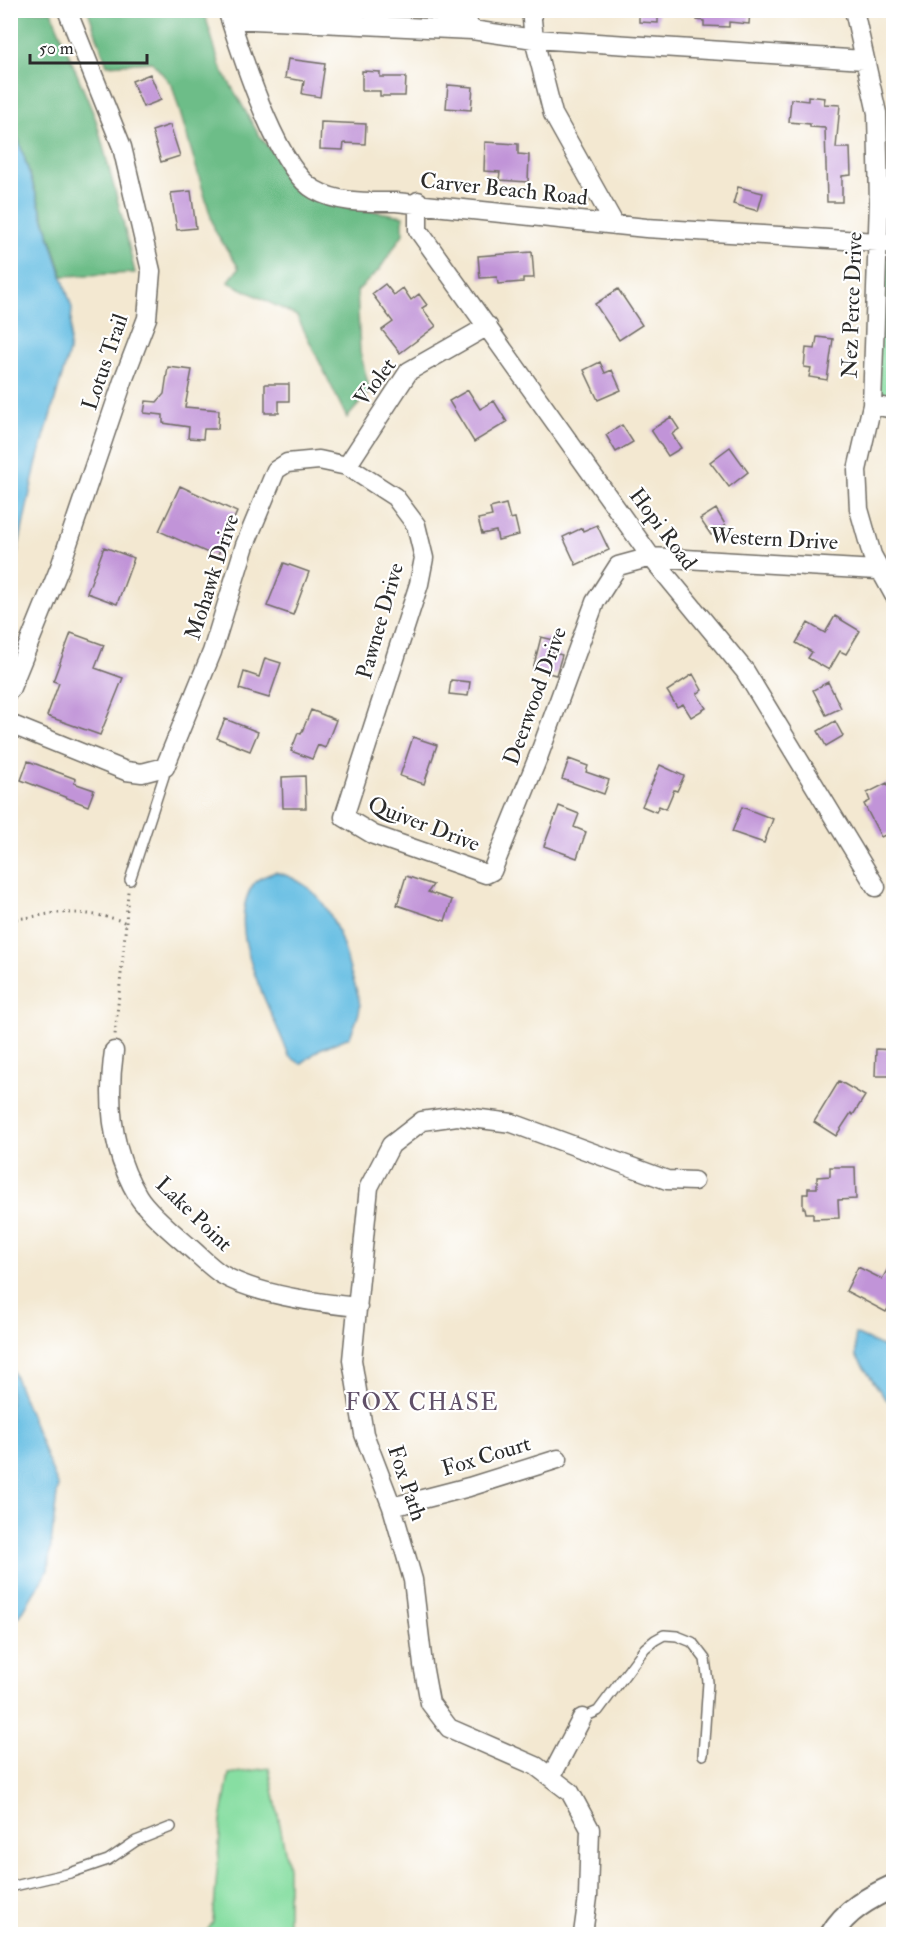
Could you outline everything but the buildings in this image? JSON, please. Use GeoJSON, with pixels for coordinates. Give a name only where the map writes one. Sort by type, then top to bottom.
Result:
{"type":"FeatureCollection","features":[{"type":"Feature","properties":{"kind":"street","name":"Lotus Trail"},"geometry":{"type":"LineString","coordinates":[[10,690],[60,567],[124,378],[147,318],[151,271],[122,147],[67,10]]}},
{"type":"Feature","properties":{"kind":"street"},"geometry":{"type":"LineString","coordinates":[[460,10],[472,30]]}},
{"type":"Feature","properties":{"kind":"street"},"geometry":{"type":"LineString","coordinates":[[531,10],[534,39],[553,114],[615,225]]}},
{"type":"Feature","properties":{"kind":"street","name":"Nez Perce Drive"},"geometry":{"type":"LineString","coordinates":[[854,10],[877,113],[879,202],[886,242],[872,405],[857,470],[859,509],[872,555],[886,570],[894,595]]}},
{"type":"Feature","properties":{"kind":"street"},"geometry":{"type":"LineString","coordinates":[[228,15],[472,30],[534,39],[864,60]]}},
{"type":"Feature","properties":{"kind":"street","name":"Carver Beach Road"},"geometry":{"type":"LineString","coordinates":[[228,15],[251,84],[283,155],[301,179],[313,190],[336,199],[359,202],[417,203],[615,225],[886,242]]}},
{"type":"Feature","properties":{"kind":"street","name":"Hopi Road"},"geometry":{"type":"LineString","coordinates":[[417,203],[418,230],[651,557],[745,671],[876,888]]}},
{"type":"Feature","properties":{"kind":"street","name":"Violet"},"geometry":{"type":"LineString","coordinates":[[347,466],[409,371],[488,326]]}},
{"type":"Feature","properties":{"kind":"street"},"geometry":{"type":"LineString","coordinates":[[872,405],[894,409]]}},
{"type":"Feature","properties":{"kind":"street","name":"Mohawk Drive"},"geometry":{"type":"LineString","coordinates":[[165,767],[212,652],[245,545],[276,470],[287,464],[319,460],[347,466]]}},
{"type":"Feature","properties":{"kind":"street","name":"Pawnee Drive"},"geometry":{"type":"LineString","coordinates":[[344,818],[419,584],[424,558],[416,525],[395,497],[347,466]]}},
{"type":"Feature","properties":{"kind":"street","name":"Western Drive"},"geometry":{"type":"LineString","coordinates":[[651,557],[886,570]]}},
{"type":"Feature","properties":{"kind":"street","name":"Deerwood Drive"},"geometry":{"type":"LineString","coordinates":[[486,874],[492,871],[539,755],[595,602],[618,566],[651,557]]}},
{"type":"Feature","properties":{"kind":"street"},"geometry":{"type":"LineString","coordinates":[[10,724],[126,771],[142,773],[165,767]]}},
{"type":"Feature","properties":{"kind":"street","name":"Quiver Drive"},"geometry":{"type":"LineString","coordinates":[[344,818],[374,835],[486,874]]}},
{"type":"Feature","properties":{"kind":"street","name":"Lake Point"},"geometry":{"type":"LineString","coordinates":[[114,1051],[110,1079],[114,1126],[120,1160],[139,1198],[178,1237],[221,1274],[255,1288],[314,1302],[358,1307]]}},
{"type":"Feature","properties":{"kind":"street","name":"Fox Path"},"geometry":{"type":"LineString","coordinates":[[583,1935],[588,1897],[590,1829],[570,1792],[537,1766],[449,1728],[430,1703],[413,1580],[392,1507],[364,1434],[352,1360],[369,1187],[391,1145],[422,1121],[457,1116],[512,1123],[667,1180],[694,1181]]}},
{"type":"Feature","properties":{"kind":"street","name":"Fox Court"},"geometry":{"type":"LineString","coordinates":[[392,1507],[469,1487],[558,1459]]}},
{"type":"Feature","properties":{"kind":"street"},"geometry":{"type":"LineString","coordinates":[[551,1777],[582,1718]]}},
{"type":"Feature","properties":{"kind":"street"},"geometry":{"type":"LineString","coordinates":[[832,1935],[837,1926],[864,1901],[894,1886]]}},
{"type":"Feature","properties":{"kind":"lane"},"geometry":{"type":"LineString","coordinates":[[130,880],[165,767]]}},
{"type":"Feature","properties":{"kind":"lane"},"geometry":{"type":"LineString","coordinates":[[582,1718],[598,1711],[645,1648],[664,1635],[677,1636],[692,1642],[705,1659],[708,1682],[702,1755]]}},
{"type":"Feature","properties":{"kind":"lane"},"geometry":{"type":"LineString","coordinates":[[10,1887],[70,1873],[108,1860],[136,1841],[171,1827]]}},
{"type":"Feature","properties":{"kind":"path"},"geometry":{"type":"LineString","coordinates":[[114,1051],[123,969],[125,908],[130,880]]}},
{"type":"Feature","properties":{"kind":"path"},"geometry":{"type":"LineString","coordinates":[[10,919],[25,919],[59,913],[104,917],[126,923]]}},
{"type":"Feature","properties":{"kind":"green space"},"geometry":{"type":"Polygon","coordinates":[[[10,11],[51,11],[96,120],[135,273],[63,276],[11,116],[10,11]]]}},
{"type":"Feature","properties":{"kind":"green space"},"geometry":{"type":"Polygon","coordinates":[[[88,11],[204,11],[220,66],[259,135],[301,189],[342,206],[403,216],[403,234],[379,270],[357,291],[360,352],[370,391],[347,418],[297,316],[228,282],[239,268],[215,231],[172,85],[152,62],[107,65],[88,11]]]}},
{"type":"Feature","properties":{"kind":"green space"},"geometry":{"type":"Polygon","coordinates":[[[879,242],[893,243],[893,409],[872,405],[879,242]]]}},
{"type":"Feature","properties":{"kind":"green space"},"geometry":{"type":"Polygon","coordinates":[[[269,1768],[288,1867],[288,1934],[205,1934],[213,1922],[221,1821],[229,1774],[269,1768]]]}},
{"type":"Feature","properties":{"kind":"water"},"geometry":{"type":"Polygon","coordinates":[[[11,116],[72,308],[69,352],[36,465],[11,582],[11,116]]]}},
{"type":"Feature","properties":{"kind":"water"},"geometry":{"type":"Polygon","coordinates":[[[275,872],[306,886],[327,909],[340,938],[360,1006],[350,1037],[320,1049],[301,1064],[289,1056],[262,993],[246,945],[243,922],[246,901],[257,880],[275,872]]]}},
{"type":"Feature","properties":{"kind":"water"},"geometry":{"type":"Polygon","coordinates":[[[855,1334],[893,1351],[893,1405],[884,1397],[856,1356],[855,1334]]]}},
{"type":"Feature","properties":{"kind":"water"},"geometry":{"type":"Polygon","coordinates":[[[10,1364],[58,1486],[48,1570],[20,1616],[11,1622],[10,1364]]]}},
{"type":"Feature","properties":{"kind":"district","name":"FOX CHASE"},"geometry":{"type":"Point","coordinates":[422,1402]}}]}
